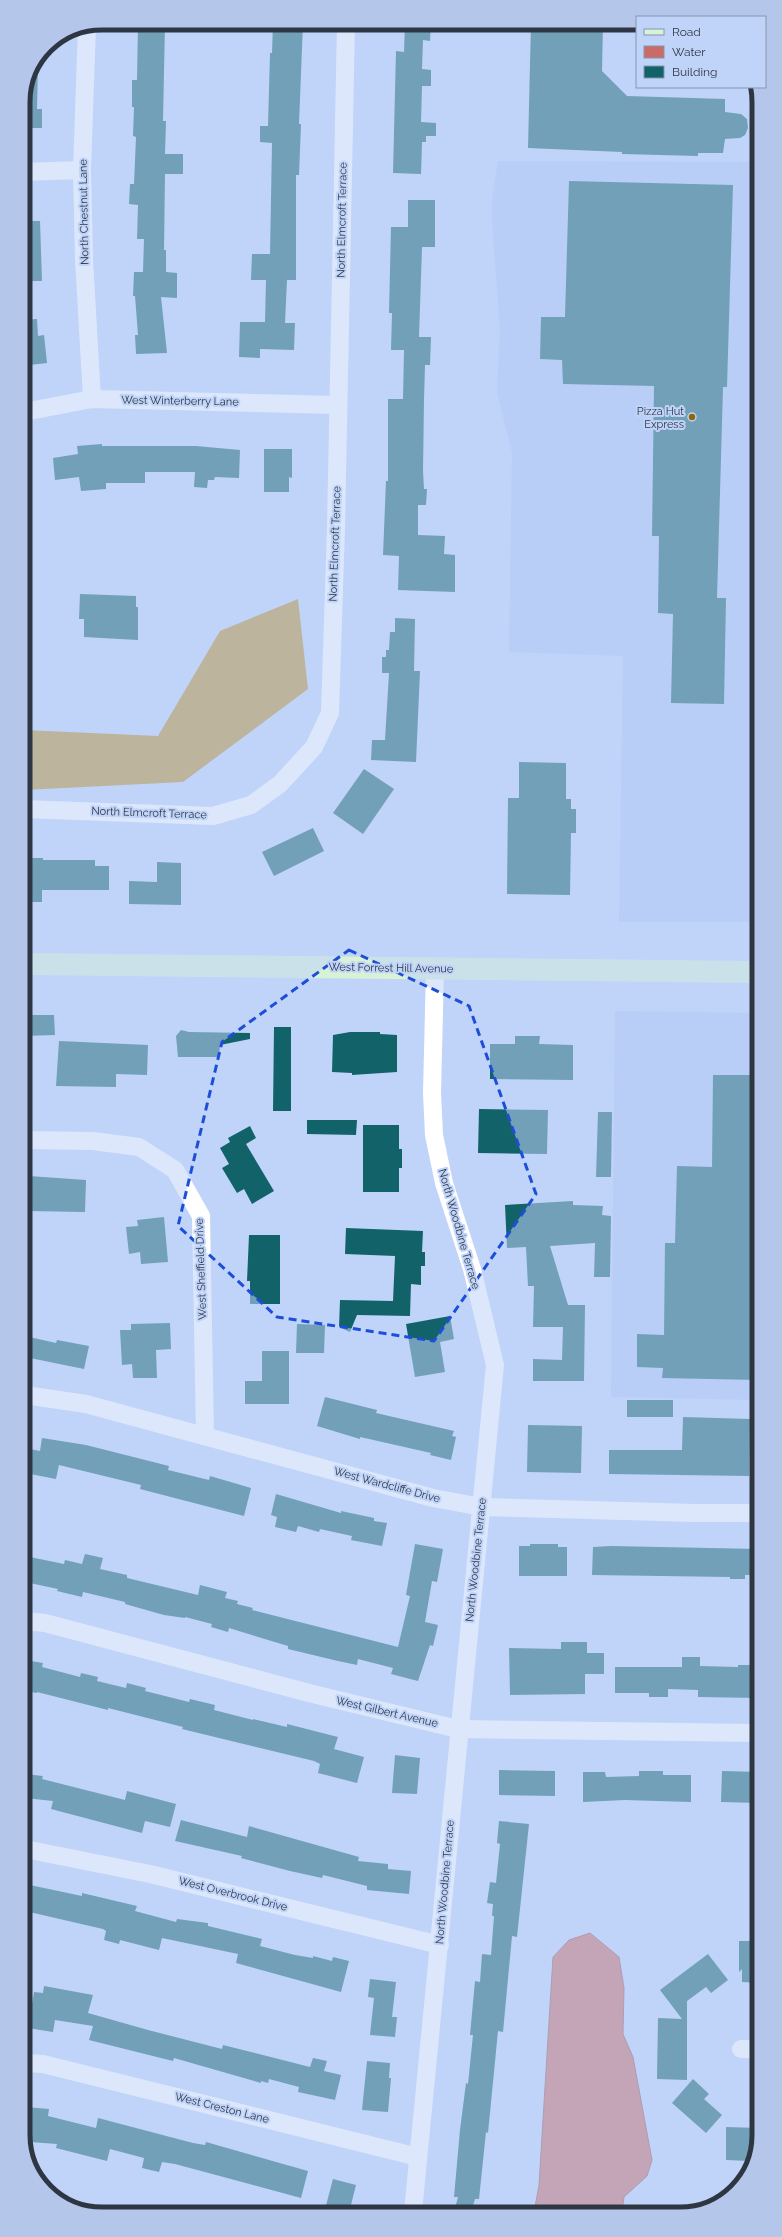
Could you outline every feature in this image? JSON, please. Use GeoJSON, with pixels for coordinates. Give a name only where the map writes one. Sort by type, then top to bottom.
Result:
{"type":"FeatureCollection","features":[{"type":"Feature","properties":{"kind":"street","name":"North Elmcroft Terrace"},"geometry":{"type":"LineString","coordinates":[[30,809],[213,816],[251,805],[280,784],[314,747],[330,713],[346,30]]}},
{"type":"Feature","properties":{"kind":"street","name":"North Chestnut Lane"},"geometry":{"type":"LineString","coordinates":[[88,31],[82,170],[84,259],[92,398]]}},
{"type":"Feature","properties":{"kind":"street"},"geometry":{"type":"LineString","coordinates":[[30,172],[82,170]]}},
{"type":"Feature","properties":{"kind":"street","name":"West Winterberry Lane"},"geometry":{"type":"LineString","coordinates":[[30,411],[92,398],[338,405]]}},
{"type":"Feature","properties":{"kind":"street","name":"West Forrest Hill Avenue"},"geometry":{"type":"LineString","coordinates":[[30,964],[752,972]]}},
{"type":"Feature","properties":{"kind":"street","name":"North Woodbine Terrace"},"geometry":{"type":"LineString","coordinates":[[413,2207],[440,1945],[458,1728],[482,1507],[495,1365],[472,1269],[444,1183],[434,1135],[432,1093],[435,969]]}},
{"type":"Feature","properties":{"kind":"street","name":"West Sheffield Drive"},"geometry":{"type":"LineString","coordinates":[[30,1140],[93,1141],[139,1147],[175,1170],[201,1216],[205,1436]]}},
{"type":"Feature","properties":{"kind":"street","name":"West Wardcliffe Drive"},"geometry":{"type":"LineString","coordinates":[[30,1397],[86,1404],[433,1498],[482,1507],[696,1513],[752,1513]]}},
{"type":"Feature","properties":{"kind":"street","name":"West Gilbert Avenue"},"geometry":{"type":"LineString","coordinates":[[30,1622],[45,1623],[313,1694],[458,1728],[752,1733]]}},
{"type":"Feature","properties":{"kind":"street","name":"West Overbrook Drive"},"geometry":{"type":"LineString","coordinates":[[30,1850],[150,1874],[440,1945]]}},
{"type":"Feature","properties":{"kind":"street"},"geometry":{"type":"LineString","coordinates":[[741,2049],[752,2049]]}},
{"type":"Feature","properties":{"kind":"street","name":"West Creston Lane"},"geometry":{"type":"LineString","coordinates":[[30,2063],[43,2064],[418,2157]]}},
{"type":"Feature","properties":{"kind":"highlighted area"},"geometry":{"type":"Polygon","coordinates":[[[349,950],[469,1006],[536,1194],[434,1341],[277,1317],[178,1226],[222,1042],[349,950]]]}},
{"type":"Feature","properties":{"kind":"shaded area"},"geometry":{"type":"Polygon","coordinates":[[[498,161],[752,162],[752,922],[619,922],[623,656],[509,652],[512,453],[497,392],[500,330],[492,223],[492,198],[498,161]]]}},
{"type":"Feature","properties":{"kind":"shaded area"},"geometry":{"type":"Polygon","coordinates":[[[298,599],[308,689],[183,782],[30,790],[30,730],[158,736],[220,631],[298,599]]]}},
{"type":"Feature","properties":{"kind":"shaded area"},"geometry":{"type":"Polygon","coordinates":[[[615,1011],[752,1013],[752,1400],[611,1397],[615,1011]]]}},
{"type":"Feature","properties":{"kind":"water"},"geometry":{"type":"Polygon","coordinates":[[[590,1933],[619,1957],[624,1988],[623,2034],[633,2057],[652,2160],[647,2176],[624,2197],[623,2207],[535,2207],[539,2185],[553,1957],[569,1940],[590,1933]]]}},
{"type":"Feature","properties":{"kind":"building"},"geometry":{"type":"Polygon","coordinates":[[[138,30],[165,30],[163,121],[166,121],[165,154],[183,154],[183,174],[165,174],[164,250],[166,250],[166,272],[177,273],[177,298],[161,297],[167,353],[136,354],[135,335],[138,335],[135,296],[133,296],[134,272],[143,272],[144,239],[137,239],[138,205],[129,204],[130,184],[134,184],[136,137],[133,136],[134,107],[132,107],[132,80],[137,80],[138,30]]]}},
{"type":"Feature","properties":{"kind":"building"},"geometry":{"type":"Polygon","coordinates":[[[273,30],[303,30],[299,124],[301,124],[299,175],[296,175],[296,280],[287,280],[285,323],[295,323],[294,350],[260,349],[260,358],[239,357],[240,322],[265,322],[266,280],[251,280],[252,254],[270,254],[272,143],[260,142],[260,126],[268,126],[270,53],[272,53],[273,30]]]}},
{"type":"Feature","properties":{"kind":"building"},"geometry":{"type":"Polygon","coordinates":[[[405,30],[431,30],[430,41],[423,40],[422,69],[431,70],[431,86],[422,86],[421,122],[436,123],[436,136],[426,136],[426,142],[422,142],[421,174],[393,173],[396,51],[404,52],[405,30]]]}},
{"type":"Feature","properties":{"kind":"building"},"geometry":{"type":"Polygon","coordinates":[[[531,30],[603,30],[602,71],[627,96],[725,99],[725,112],[741,114],[747,119],[748,128],[745,135],[740,138],[725,139],[723,153],[698,153],[698,156],[622,154],[622,152],[528,148],[531,30]]]}},
{"type":"Feature","properties":{"kind":"building"},"geometry":{"type":"Polygon","coordinates":[[[38,69],[37,109],[42,109],[42,128],[30,128],[30,97],[32,84],[38,69]]]}},
{"type":"Feature","properties":{"kind":"building"},"geometry":{"type":"Polygon","coordinates":[[[569,181],[733,185],[727,387],[723,387],[717,598],[726,598],[724,704],[671,703],[673,614],[658,613],[659,536],[652,536],[654,386],[563,384],[562,360],[540,359],[541,317],[565,317],[569,181]]]}},
{"type":"Feature","properties":{"kind":"building"},"geometry":{"type":"Polygon","coordinates":[[[408,200],[435,200],[435,247],[422,247],[419,337],[431,337],[430,365],[425,365],[423,471],[424,489],[427,489],[426,505],[418,505],[418,535],[445,536],[444,554],[455,555],[455,592],[398,590],[399,556],[383,555],[386,481],[388,481],[388,399],[403,399],[404,350],[391,350],[392,313],[389,313],[391,227],[408,227],[408,200]]]}},
{"type":"Feature","properties":{"kind":"building"},"geometry":{"type":"Polygon","coordinates":[[[30,221],[40,221],[42,281],[30,281],[30,221]]]}},
{"type":"Feature","properties":{"kind":"building"},"geometry":{"type":"Polygon","coordinates":[[[37,319],[38,336],[44,335],[47,363],[30,365],[30,320],[37,319]]]}},
{"type":"Feature","properties":{"kind":"building"},"geometry":{"type":"Polygon","coordinates":[[[102,444],[102,446],[196,446],[240,450],[239,478],[215,477],[214,480],[208,480],[207,488],[194,487],[195,472],[145,472],[145,483],[106,483],[106,489],[81,491],[79,477],[55,480],[53,458],[78,454],[77,446],[102,444]]]}},
{"type":"Feature","properties":{"kind":"building"},"geometry":{"type":"Polygon","coordinates":[[[264,449],[292,449],[292,478],[289,477],[289,492],[264,492],[264,449]]]}},
{"type":"Feature","properties":{"kind":"building"},"geometry":{"type":"Polygon","coordinates":[[[80,594],[136,596],[136,607],[138,607],[138,640],[84,637],[84,619],[79,619],[80,594]]]}},
{"type":"Feature","properties":{"kind":"building"},"geometry":{"type":"Polygon","coordinates":[[[395,618],[415,619],[414,671],[420,671],[416,762],[371,760],[372,740],[385,740],[389,673],[382,673],[382,657],[386,657],[386,650],[389,650],[390,632],[395,632],[395,618]]]}},
{"type":"Feature","properties":{"kind":"building"},"geometry":{"type":"Polygon","coordinates":[[[519,762],[566,763],[566,799],[571,799],[571,809],[576,809],[576,833],[571,833],[570,895],[507,894],[508,798],[519,798],[519,762]]]}},
{"type":"Feature","properties":{"kind":"building"},"geometry":{"type":"Polygon","coordinates":[[[364,769],[394,789],[363,834],[333,813],[364,769]]]}},
{"type":"Feature","properties":{"kind":"building"},"geometry":{"type":"Polygon","coordinates":[[[313,828],[324,851],[274,876],[262,852],[313,828]]]}},
{"type":"Feature","properties":{"kind":"building"},"geometry":{"type":"Polygon","coordinates":[[[30,858],[43,858],[43,860],[95,860],[95,866],[109,866],[109,890],[42,890],[42,902],[30,902],[30,858]]]}},
{"type":"Feature","properties":{"kind":"building"},"geometry":{"type":"Polygon","coordinates":[[[157,862],[181,863],[181,905],[129,904],[129,881],[157,882],[157,862]]]}},
{"type":"Feature","properties":{"kind":"building"},"geometry":{"type":"Polygon","coordinates":[[[30,1015],[54,1015],[55,1035],[30,1036],[30,1015]]]}},
{"type":"Feature","properties":{"kind":"building"},"geometry":{"type":"Polygon","coordinates":[[[274,1027],[291,1027],[291,1111],[273,1111],[274,1027]]]}},
{"type":"Feature","properties":{"kind":"building"},"geometry":{"type":"Polygon","coordinates":[[[181,1030],[189,1032],[250,1033],[250,1039],[220,1045],[219,1057],[178,1057],[176,1036],[181,1030]]]}},
{"type":"Feature","properties":{"kind":"building"},"geometry":{"type":"Polygon","coordinates":[[[350,1032],[380,1032],[380,1034],[397,1035],[397,1072],[352,1075],[352,1073],[332,1072],[333,1035],[350,1032]]]}},
{"type":"Feature","properties":{"kind":"building"},"geometry":{"type":"Polygon","coordinates":[[[515,1036],[540,1036],[539,1044],[573,1045],[573,1080],[490,1079],[490,1044],[515,1044],[515,1036]]]}},
{"type":"Feature","properties":{"kind":"building"},"geometry":{"type":"Polygon","coordinates":[[[59,1041],[148,1045],[147,1075],[116,1074],[116,1087],[56,1086],[59,1041]]]}},
{"type":"Feature","properties":{"kind":"building"},"geometry":{"type":"Polygon","coordinates":[[[713,1075],[752,1075],[752,1380],[662,1378],[663,1368],[637,1367],[637,1334],[664,1335],[665,1243],[675,1243],[677,1166],[712,1167],[713,1075]]]}},
{"type":"Feature","properties":{"kind":"building"},"geometry":{"type":"Polygon","coordinates":[[[479,1109],[548,1110],[547,1154],[478,1153],[479,1109]]]}},
{"type":"Feature","properties":{"kind":"building"},"geometry":{"type":"Polygon","coordinates":[[[598,1112],[612,1112],[611,1177],[596,1177],[598,1112]]]}},
{"type":"Feature","properties":{"kind":"building"},"geometry":{"type":"Polygon","coordinates":[[[307,1120],[357,1120],[356,1135],[307,1134],[307,1120]]]}},
{"type":"Feature","properties":{"kind":"building"},"geometry":{"type":"Polygon","coordinates":[[[363,1125],[399,1125],[399,1149],[402,1149],[402,1168],[399,1168],[399,1192],[363,1192],[363,1125]]]}},
{"type":"Feature","properties":{"kind":"building"},"geometry":{"type":"Polygon","coordinates":[[[250,1126],[256,1138],[246,1144],[274,1191],[252,1204],[244,1189],[237,1193],[222,1168],[229,1164],[220,1148],[230,1142],[228,1138],[250,1126]]]}},
{"type":"Feature","properties":{"kind":"building"},"geometry":{"type":"Polygon","coordinates":[[[30,1176],[86,1180],[85,1212],[30,1211],[30,1176]]]}},
{"type":"Feature","properties":{"kind":"building"},"geometry":{"type":"Polygon","coordinates":[[[573,1201],[573,1205],[603,1206],[602,1215],[611,1216],[610,1277],[594,1277],[595,1243],[550,1246],[568,1305],[585,1305],[584,1381],[533,1381],[533,1359],[562,1360],[563,1327],[533,1327],[534,1286],[528,1286],[526,1247],[507,1248],[505,1205],[573,1201]]]}},
{"type":"Feature","properties":{"kind":"building"},"geometry":{"type":"Polygon","coordinates":[[[164,1217],[168,1262],[141,1264],[140,1252],[129,1254],[126,1227],[138,1226],[137,1220],[164,1217]]]}},
{"type":"Feature","properties":{"kind":"building"},"geometry":{"type":"Polygon","coordinates":[[[346,1228],[423,1231],[422,1252],[425,1252],[425,1266],[421,1266],[421,1285],[411,1284],[410,1316],[357,1315],[350,1332],[339,1327],[340,1300],[393,1301],[395,1256],[345,1254],[346,1228]]]}},
{"type":"Feature","properties":{"kind":"building"},"geometry":{"type":"Polygon","coordinates":[[[249,1235],[280,1235],[280,1304],[250,1304],[250,1281],[247,1281],[249,1235]]]}},
{"type":"Feature","properties":{"kind":"building"},"geometry":{"type":"Polygon","coordinates":[[[450,1316],[454,1339],[440,1342],[445,1372],[415,1377],[406,1324],[450,1316]]]}},
{"type":"Feature","properties":{"kind":"building"},"geometry":{"type":"Polygon","coordinates":[[[170,1323],[171,1349],[156,1350],[157,1378],[133,1378],[132,1364],[122,1365],[120,1330],[131,1330],[131,1324],[170,1323]]]}},
{"type":"Feature","properties":{"kind":"building"},"geometry":{"type":"Polygon","coordinates":[[[297,1324],[325,1325],[324,1353],[296,1353],[297,1324]]]}},
{"type":"Feature","properties":{"kind":"building"},"geometry":{"type":"Polygon","coordinates":[[[30,1337],[56,1343],[57,1340],[89,1346],[84,1369],[30,1358],[30,1337]]]}},
{"type":"Feature","properties":{"kind":"building"},"geometry":{"type":"Polygon","coordinates":[[[262,1351],[289,1351],[289,1404],[245,1404],[245,1381],[262,1381],[262,1351]]]}},
{"type":"Feature","properties":{"kind":"building"},"geometry":{"type":"Polygon","coordinates":[[[325,1397],[377,1410],[376,1413],[454,1431],[452,1436],[456,1437],[451,1460],[430,1455],[431,1453],[360,1437],[360,1439],[317,1426],[325,1397]]]}},
{"type":"Feature","properties":{"kind":"building"},"geometry":{"type":"Polygon","coordinates":[[[627,1400],[673,1400],[673,1417],[627,1417],[627,1400]]]}},
{"type":"Feature","properties":{"kind":"building"},"geometry":{"type":"Polygon","coordinates":[[[683,1417],[750,1419],[749,1476],[609,1474],[609,1450],[682,1450],[683,1417]]]}},
{"type":"Feature","properties":{"kind":"building"},"geometry":{"type":"Polygon","coordinates":[[[528,1425],[582,1426],[581,1473],[527,1472],[528,1425]]]}},
{"type":"Feature","properties":{"kind":"building"},"geometry":{"type":"Polygon","coordinates":[[[42,1438],[86,1445],[169,1466],[168,1470],[209,1480],[210,1476],[251,1488],[244,1516],[140,1489],[141,1485],[59,1465],[56,1479],[30,1474],[30,1449],[40,1451],[42,1438]]]}},
{"type":"Feature","properties":{"kind":"building"},"geometry":{"type":"Polygon","coordinates":[[[276,1494],[341,1513],[341,1511],[374,1518],[374,1521],[387,1523],[382,1546],[351,1540],[352,1536],[320,1529],[319,1532],[298,1526],[296,1532],[275,1527],[277,1517],[271,1515],[276,1494]]]}},
{"type":"Feature","properties":{"kind":"building"},"geometry":{"type":"Polygon","coordinates":[[[415,1544],[443,1549],[437,1582],[432,1581],[425,1622],[438,1625],[433,1646],[430,1645],[418,1681],[391,1674],[393,1668],[358,1659],[357,1665],[338,1661],[288,1649],[288,1646],[229,1628],[228,1632],[211,1627],[212,1624],[185,1617],[164,1615],[125,1604],[125,1602],[83,1592],[82,1597],[57,1591],[58,1589],[30,1583],[30,1557],[64,1564],[65,1560],[82,1564],[85,1554],[103,1558],[100,1569],[127,1575],[127,1578],[198,1595],[200,1585],[227,1592],[225,1598],[238,1601],[237,1604],[253,1608],[252,1610],[398,1647],[410,1596],[406,1595],[415,1544]]]}},
{"type":"Feature","properties":{"kind":"building"},"geometry":{"type":"Polygon","coordinates":[[[530,1544],[558,1544],[558,1547],[567,1547],[567,1576],[519,1576],[519,1546],[530,1546],[530,1544]]]}},
{"type":"Feature","properties":{"kind":"building"},"geometry":{"type":"Polygon","coordinates":[[[611,1546],[752,1549],[752,1575],[745,1575],[745,1579],[730,1579],[730,1577],[592,1575],[593,1547],[611,1546]]]}},
{"type":"Feature","properties":{"kind":"building"},"geometry":{"type":"Polygon","coordinates":[[[561,1642],[587,1642],[587,1653],[604,1653],[604,1674],[585,1674],[585,1694],[510,1695],[509,1648],[561,1649],[561,1642]]]}},
{"type":"Feature","properties":{"kind":"building"},"geometry":{"type":"Polygon","coordinates":[[[682,1657],[700,1657],[700,1666],[738,1667],[738,1665],[752,1665],[752,1698],[698,1697],[698,1690],[668,1689],[668,1697],[649,1697],[649,1693],[615,1693],[615,1667],[682,1667],[682,1657]]]}},
{"type":"Feature","properties":{"kind":"building"},"geometry":{"type":"Polygon","coordinates":[[[30,1661],[43,1663],[42,1667],[80,1677],[81,1673],[98,1677],[97,1681],[126,1688],[127,1683],[146,1688],[145,1691],[189,1702],[190,1699],[215,1705],[214,1710],[253,1720],[287,1727],[287,1724],[338,1737],[334,1749],[364,1757],[357,1783],[318,1773],[320,1764],[314,1761],[182,1729],[183,1727],[108,1708],[108,1710],[30,1692],[30,1661]]]}},
{"type":"Feature","properties":{"kind":"building"},"geometry":{"type":"Polygon","coordinates":[[[395,1755],[420,1758],[417,1794],[392,1793],[395,1755]]]}},
{"type":"Feature","properties":{"kind":"building"},"geometry":{"type":"Polygon","coordinates":[[[499,1770],[555,1771],[555,1796],[499,1795],[499,1770]]]}},
{"type":"Feature","properties":{"kind":"building"},"geometry":{"type":"Polygon","coordinates":[[[639,1771],[663,1771],[663,1775],[691,1775],[691,1802],[625,1800],[583,1802],[583,1772],[605,1772],[606,1777],[639,1776],[639,1771]]]}},
{"type":"Feature","properties":{"kind":"building"},"geometry":{"type":"Polygon","coordinates":[[[722,1771],[752,1772],[752,1803],[721,1802],[722,1771]]]}},
{"type":"Feature","properties":{"kind":"building"},"geometry":{"type":"Polygon","coordinates":[[[30,1775],[43,1776],[42,1779],[125,1800],[127,1791],[176,1804],[170,1827],[145,1821],[142,1833],[51,1809],[53,1801],[30,1799],[30,1775]]]}},
{"type":"Feature","properties":{"kind":"building"},"geometry":{"type":"Polygon","coordinates":[[[181,1820],[247,1837],[249,1826],[359,1857],[358,1861],[388,1864],[388,1869],[411,1871],[409,1894],[367,1890],[367,1886],[323,1875],[322,1878],[290,1871],[241,1858],[242,1856],[175,1841],[181,1820]]]}},
{"type":"Feature","properties":{"kind":"building"},"geometry":{"type":"Polygon","coordinates":[[[499,1821],[529,1824],[517,1937],[512,1936],[503,2032],[498,2031],[488,2133],[486,2132],[479,2199],[475,2199],[473,2207],[455,2207],[458,2197],[454,2197],[460,2130],[466,2083],[468,2084],[473,2035],[470,2035],[475,1981],[480,1982],[482,1954],[491,1955],[494,1916],[492,1916],[493,1904],[487,1903],[490,1882],[496,1883],[500,1844],[497,1843],[499,1821]]]}},
{"type":"Feature","properties":{"kind":"building"},"geometry":{"type":"Polygon","coordinates":[[[30,1885],[82,1896],[82,1893],[137,1906],[135,1911],[176,1922],[177,1919],[208,1923],[208,1926],[262,1939],[260,1946],[295,1955],[313,1958],[313,1956],[332,1961],[333,1957],[349,1961],[341,1992],[236,1963],[238,1954],[162,1938],[159,1950],[120,1940],[119,1944],[104,1940],[106,1931],[103,1929],[30,1912],[30,1885]]]}},
{"type":"Feature","properties":{"kind":"building"},"geometry":{"type":"Polygon","coordinates":[[[739,1941],[752,1941],[752,1983],[742,1982],[742,1969],[739,1972],[739,1941]]]}},
{"type":"Feature","properties":{"kind":"building"},"geometry":{"type":"Polygon","coordinates":[[[708,1954],[728,1980],[711,1993],[706,1987],[687,2001],[687,2080],[657,2079],[658,2018],[682,2019],[660,1990],[708,1954]]]}},
{"type":"Feature","properties":{"kind":"building"},"geometry":{"type":"Polygon","coordinates":[[[370,1979],[396,1982],[392,2017],[397,2017],[395,2037],[370,2035],[374,1998],[368,1997],[370,1979]]]}},
{"type":"Feature","properties":{"kind":"building"},"geometry":{"type":"Polygon","coordinates":[[[44,1986],[93,1995],[88,2013],[222,2049],[223,2045],[310,2067],[313,2058],[327,2061],[324,2071],[341,2075],[335,2100],[298,2092],[299,2087],[269,2079],[268,2083],[261,2081],[261,2083],[174,2058],[173,2061],[89,2040],[93,2026],[55,2020],[53,2032],[30,2028],[30,2016],[34,1992],[43,1993],[44,1986]]]}},
{"type":"Feature","properties":{"kind":"building"},"geometry":{"type":"Polygon","coordinates":[[[367,2061],[390,2063],[389,2078],[391,2078],[388,2112],[362,2110],[367,2061]]]}},
{"type":"Feature","properties":{"kind":"building"},"geometry":{"type":"Polygon","coordinates":[[[693,2079],[709,2094],[704,2099],[722,2115],[706,2133],[672,2103],[693,2079]]]}},
{"type":"Feature","properties":{"kind":"building"},"geometry":{"type":"Polygon","coordinates":[[[30,2107],[49,2109],[48,2116],[96,2128],[98,2118],[193,2143],[205,2145],[206,2142],[308,2171],[301,2198],[175,2164],[162,2162],[159,2172],[142,2168],[144,2158],[110,2149],[107,2161],[56,2148],[57,2144],[31,2142],[30,2107]]]}},
{"type":"Feature","properties":{"kind":"building"},"geometry":{"type":"Polygon","coordinates":[[[726,2127],[752,2128],[750,2153],[747,2161],[726,2160],[726,2127]]]}},
{"type":"Feature","properties":{"kind":"building"},"geometry":{"type":"Polygon","coordinates":[[[333,2179],[356,2185],[350,2207],[326,2207],[333,2179]]]}},
{"type":"Feature","properties":{"kind":"place","name":"Pizza Hut Express"},"geometry":{"type":"Point","coordinates":[692,417]}}]}
